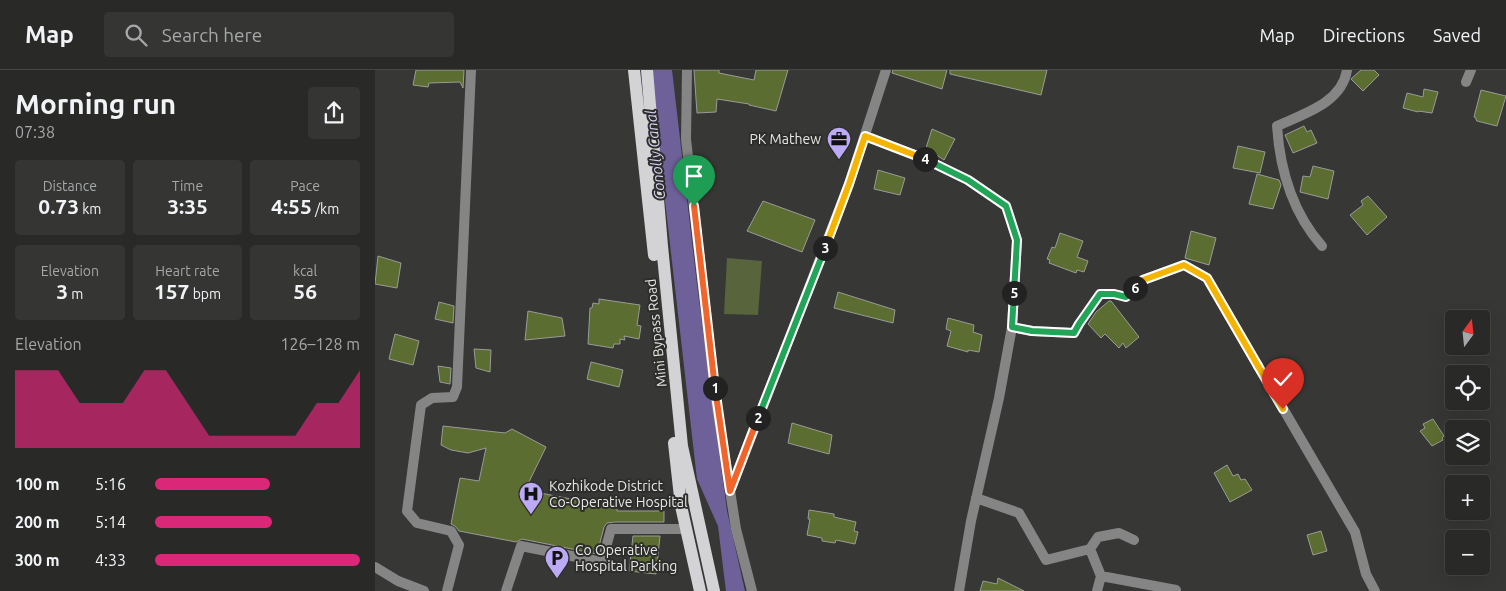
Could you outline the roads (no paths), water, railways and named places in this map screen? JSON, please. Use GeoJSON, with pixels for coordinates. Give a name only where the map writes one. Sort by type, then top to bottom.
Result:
{"type":"FeatureCollection","features":[{"type":"Feature","properties":{"kind":"main road","name":"Mini Bypass Road"},"geometry":{"type":"LineString","coordinates":[[634,70],[681,506],[700,591]]}},
{"type":"Feature","properties":{"kind":"main road","name":"Mini Bypass Road"},"geometry":{"type":"LineString","coordinates":[[647,70],[682,446],[714,591]]}},
{"type":"Feature","properties":{"kind":"street"},"geometry":{"type":"LineString","coordinates":[[447,591],[459,545],[451,531],[417,523],[407,511],[421,405],[432,398],[453,397],[457,387],[471,70]]}},
{"type":"Feature","properties":{"kind":"street"},"geometry":{"type":"LineString","coordinates":[[687,70],[686,139],[714,382],[736,529],[752,591]]}},
{"type":"Feature","properties":{"kind":"street"},"geometry":{"type":"LineString","coordinates":[[730,491],[849,184],[886,70]]}},
{"type":"Feature","properties":{"kind":"street"},"geometry":{"type":"LineString","coordinates":[[1322,246],[1309,232],[1293,202],[1283,168],[1277,126],[1308,114],[1329,99],[1346,80],[1347,70]]}},
{"type":"Feature","properties":{"kind":"street"},"geometry":{"type":"LineString","coordinates":[[1466,82],[1471,70]]}},
{"type":"Feature","properties":{"kind":"street"},"geometry":{"type":"LineString","coordinates":[[865,136],[922,158],[968,180],[1006,206],[1017,240],[1012,327],[999,398],[976,498],[959,591]]}},
{"type":"Feature","properties":{"kind":"street"},"geometry":{"type":"LineString","coordinates":[[1012,327],[1032,331],[1074,333],[1100,294],[1114,294],[1126,297],[1143,280],[1184,265],[1207,278],[1355,532],[1366,574],[1375,591]]}},
{"type":"Feature","properties":{"kind":"street"},"geometry":{"type":"LineString","coordinates":[[976,498],[1019,513],[1046,560],[1090,549],[1098,537],[1119,533],[1134,540]]}},
{"type":"Feature","properties":{"kind":"street"},"geometry":{"type":"LineString","coordinates":[[506,591],[521,546],[602,562],[611,529],[686,529]]}},
{"type":"Feature","properties":{"kind":"street"},"geometry":{"type":"LineString","coordinates":[[1090,549],[1101,576],[1097,591]]}},
{"type":"Feature","properties":{"kind":"street"},"geometry":{"type":"LineString","coordinates":[[375,567],[398,581],[421,590]]}},
{"type":"Feature","properties":{"kind":"street"},"geometry":{"type":"LineString","coordinates":[[1101,576],[1176,590]]}},
{"type":"Feature","properties":{"kind":"place","name":"PK Mathew"},"geometry":{"type":"Point","coordinates":[839,160]}},
{"type":"Feature","properties":{"kind":"place","name":"Kozhikode District Co-Operative Hospital"},"geometry":{"type":"Point","coordinates":[531,515]}},
{"type":"Feature","properties":{"kind":"place","name":"Co Operative Hospital Parking"},"geometry":{"type":"Point","coordinates":[557,579]}},
{"type":"Feature","properties":{"kind":"water label","name":"Conolly Canal"},"geometry":{"type":"Point","coordinates":[655,155]}}]}
